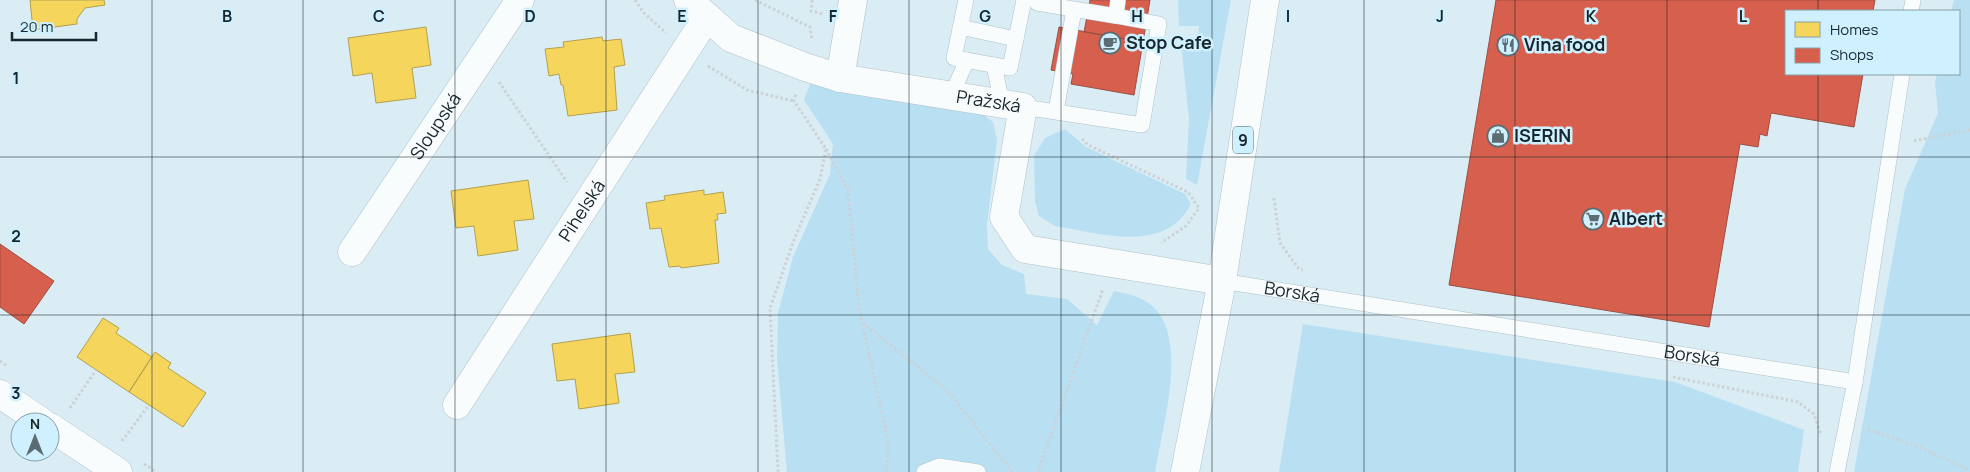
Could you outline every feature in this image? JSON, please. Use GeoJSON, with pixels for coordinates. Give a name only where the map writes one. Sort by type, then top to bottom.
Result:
{"type":"FeatureCollection","features":[{"type":"Feature","properties":{"kind":"street","name":"Sloupská"},"geometry":{"type":"LineString","coordinates":[[352,252],[520,0]]}},
{"type":"Feature","properties":{"kind":"street","name":"9"},"geometry":{"type":"LineString","coordinates":[[1185,472],[1222,281],[1265,0]]}},
{"type":"Feature","properties":{"kind":"street","name":"Pražská"},"geometry":{"type":"LineString","coordinates":[[698,8],[731,38],[805,67],[840,78],[1012,106],[1004,217],[1025,249],[1112,265],[1222,281]]}},
{"type":"Feature","properties":{"kind":"street","name":"Pihelská"},"geometry":{"type":"LineString","coordinates":[[457,405],[584,207],[698,8]]}},
{"type":"Feature","properties":{"kind":"street"},"geometry":{"type":"LineString","coordinates":[[840,78],[842,8]]}},
{"type":"Feature","properties":{"kind":"street"},"geometry":{"type":"LineString","coordinates":[[0,394],[27,412]]}},
{"type":"Feature","properties":{"kind":"street"},"geometry":{"type":"LineString","coordinates":[[60,432],[117,460]]}},
{"type":"Feature","properties":{"kind":"lane"},"geometry":{"type":"LineString","coordinates":[[966,0],[954,58],[967,60],[994,65],[1010,68],[1016,39],[1030,2],[1160,24],[1142,125],[1012,106],[994,65]]}},
{"type":"Feature","properties":{"kind":"lane"},"geometry":{"type":"LineString","coordinates":[[1116,16],[1118,0]]}},
{"type":"Feature","properties":{"kind":"lane"},"geometry":{"type":"LineString","coordinates":[[1062,112],[1074,10]]}},
{"type":"Feature","properties":{"kind":"lane"},"geometry":{"type":"LineString","coordinates":[[960,27],[1016,39]]}},
{"type":"Feature","properties":{"kind":"lane"},"geometry":{"type":"LineString","coordinates":[[951,96],[967,60]]}},
{"type":"Feature","properties":{"kind":"lane"},"geometry":{"type":"LineString","coordinates":[[1837,472],[1855,382],[1902,75]]}},
{"type":"Feature","properties":{"kind":"lane","name":"Borská"},"geometry":{"type":"LineString","coordinates":[[1222,281],[1855,382]]}},
{"type":"Feature","properties":{"kind":"lane"},"geometry":{"type":"LineString","coordinates":[[924,472],[939,466],[978,472]]}},
{"type":"Feature","properties":{"kind":"path"},"geometry":{"type":"LineString","coordinates":[[755,0],[810,27],[812,44],[820,38]]}},
{"type":"Feature","properties":{"kind":"path"},"geometry":{"type":"LineString","coordinates":[[812,0],[811,11],[842,8]]}},
{"type":"Feature","properties":{"kind":"path"},"geometry":{"type":"LineString","coordinates":[[482,57],[584,207]]}},
{"type":"Feature","properties":{"kind":"path"},"geometry":{"type":"LineString","coordinates":[[805,67],[794,101],[826,149],[848,190],[862,323],[889,445],[886,472]]}},
{"type":"Feature","properties":{"kind":"path"},"geometry":{"type":"LineString","coordinates":[[1062,112],[1066,126],[1088,144],[1188,192],[1194,200],[1199,208],[1186,226],[1161,243],[1154,243]]}},
{"type":"Feature","properties":{"kind":"path"},"geometry":{"type":"LineString","coordinates":[[1891,145],[1970,130]]}},
{"type":"Feature","properties":{"kind":"path"},"geometry":{"type":"LineString","coordinates":[[778,472],[770,308],[794,240],[820,179],[826,149]]}},
{"type":"Feature","properties":{"kind":"path"},"geometry":{"type":"LineString","coordinates":[[1274,198],[1280,243],[1299,269],[1308,271]]}},
{"type":"Feature","properties":{"kind":"path"},"geometry":{"type":"LineString","coordinates":[[1038,472],[1112,265]]}},
{"type":"Feature","properties":{"kind":"path"},"geometry":{"type":"LineString","coordinates":[[862,323],[947,390],[1012,472]]}},
{"type":"Feature","properties":{"kind":"path"},"geometry":{"type":"LineString","coordinates":[[1667,376],[1798,402],[1814,414],[1822,437]]}},
{"type":"Feature","properties":{"kind":"path"},"geometry":{"type":"LineString","coordinates":[[117,460],[149,405]]}},
{"type":"Feature","properties":{"kind":"path"},"geometry":{"type":"LineString","coordinates":[[1846,420],[1970,470]]}},
{"type":"Feature","properties":{"kind":"shaded area"},"geometry":{"type":"Polygon","coordinates":[[[1178,0],[1231,0],[1197,185],[1186,179],[1189,119],[1181,44],[1197,41],[1199,26],[1179,26],[1178,0]]]}},
{"type":"Feature","properties":{"kind":"shaded area"},"geometry":{"type":"Polygon","coordinates":[[[1954,0],[1970,0],[1970,472],[1854,472],[1905,189],[1938,113],[1935,82],[1937,75],[1960,75],[1960,10],[1951,10],[1954,0]]]}},
{"type":"Feature","properties":{"kind":"shaded area"},"geometry":{"type":"Polygon","coordinates":[[[810,84],[981,113],[993,122],[997,139],[987,225],[988,249],[1002,265],[1024,274],[1026,294],[1067,299],[1097,325],[1114,291],[1138,297],[1149,303],[1158,312],[1166,327],[1170,346],[1170,389],[1155,472],[787,472],[777,358],[778,313],[793,257],[830,174],[833,144],[804,100],[810,84]]]}},
{"type":"Feature","properties":{"kind":"shaded area"},"geometry":{"type":"Polygon","coordinates":[[[1065,129],[1086,147],[1185,194],[1191,204],[1179,220],[1165,230],[1148,235],[1130,237],[1111,236],[1055,226],[1039,216],[1035,201],[1034,156],[1045,138],[1065,129]]]}},
{"type":"Feature","properties":{"kind":"shaded area"},"geometry":{"type":"Polygon","coordinates":[[[1303,324],[1675,382],[1804,430],[1798,472],[1279,472],[1303,324]]]}},
{"type":"Feature","properties":{"kind":"building: Homes"},"geometry":{"type":"Polygon","coordinates":[[[30,0],[104,0],[105,5],[85,8],[77,19],[77,24],[33,30],[30,0]]]}},
{"type":"Feature","properties":{"kind":"building: Homes"},"geometry":{"type":"Polygon","coordinates":[[[426,27],[431,65],[412,68],[416,98],[376,103],[372,73],[353,76],[348,38],[426,27]]]}},
{"type":"Feature","properties":{"kind":"building: Homes"},"geometry":{"type":"Polygon","coordinates":[[[602,37],[603,41],[621,39],[625,65],[614,67],[617,110],[568,116],[563,85],[561,85],[559,74],[549,76],[545,49],[564,47],[563,42],[602,37]]]}},
{"type":"Feature","properties":{"kind":"building: Homes"},"geometry":{"type":"Polygon","coordinates":[[[528,180],[534,219],[514,221],[518,250],[478,256],[474,226],[456,228],[451,191],[528,180]]]}},
{"type":"Feature","properties":{"kind":"building: Homes"},"geometry":{"type":"Polygon","coordinates":[[[704,190],[704,195],[723,192],[726,213],[717,214],[718,220],[715,220],[719,263],[681,268],[680,266],[669,267],[661,228],[650,229],[646,203],[665,200],[664,196],[704,190]]]}},
{"type":"Feature","properties":{"kind":"building: Homes"},"geometry":{"type":"Polygon","coordinates":[[[103,318],[119,328],[116,333],[152,357],[129,392],[77,357],[103,318]]]}},
{"type":"Feature","properties":{"kind":"building: Homes"},"geometry":{"type":"Polygon","coordinates":[[[630,333],[635,372],[615,374],[619,403],[579,409],[575,379],[557,381],[552,344],[630,333]]]}},
{"type":"Feature","properties":{"kind":"building: Homes"},"geometry":{"type":"Polygon","coordinates":[[[155,352],[171,363],[168,368],[206,393],[183,427],[129,392],[155,352]]]}},
{"type":"Feature","properties":{"kind":"building: Shops"},"geometry":{"type":"Polygon","coordinates":[[[1090,0],[1150,0],[1143,42],[1084,32],[1090,0]]]}},
{"type":"Feature","properties":{"kind":"building: Shops","name":"Albert"},"geometry":{"type":"Polygon","coordinates":[[[1496,0],[1875,0],[1873,10],[1785,10],[1785,75],[1863,75],[1854,127],[1771,113],[1767,136],[1760,134],[1758,147],[1740,144],[1709,327],[1449,285],[1496,0]]]}},
{"type":"Feature","properties":{"kind":"building: Shops"},"geometry":{"type":"Polygon","coordinates":[[[1059,27],[1143,42],[1134,95],[1071,84],[1073,74],[1051,70],[1059,27]]]}},
{"type":"Feature","properties":{"kind":"building: Shops"},"geometry":{"type":"Polygon","coordinates":[[[0,244],[54,281],[24,324],[0,307],[0,244]]]}},
{"type":"Feature","properties":{"kind":"place","name":"Stop Cafe"},"geometry":{"type":"Point","coordinates":[1110,43]}},
{"type":"Feature","properties":{"kind":"place","name":"Vina food"},"geometry":{"type":"Point","coordinates":[1508,45]}},
{"type":"Feature","properties":{"kind":"place","name":"ISERIN"},"geometry":{"type":"Point","coordinates":[1498,136]}},
{"type":"Feature","properties":{"kind":"place","name":"Albert"},"geometry":{"type":"Point","coordinates":[1593,219]}}]}
